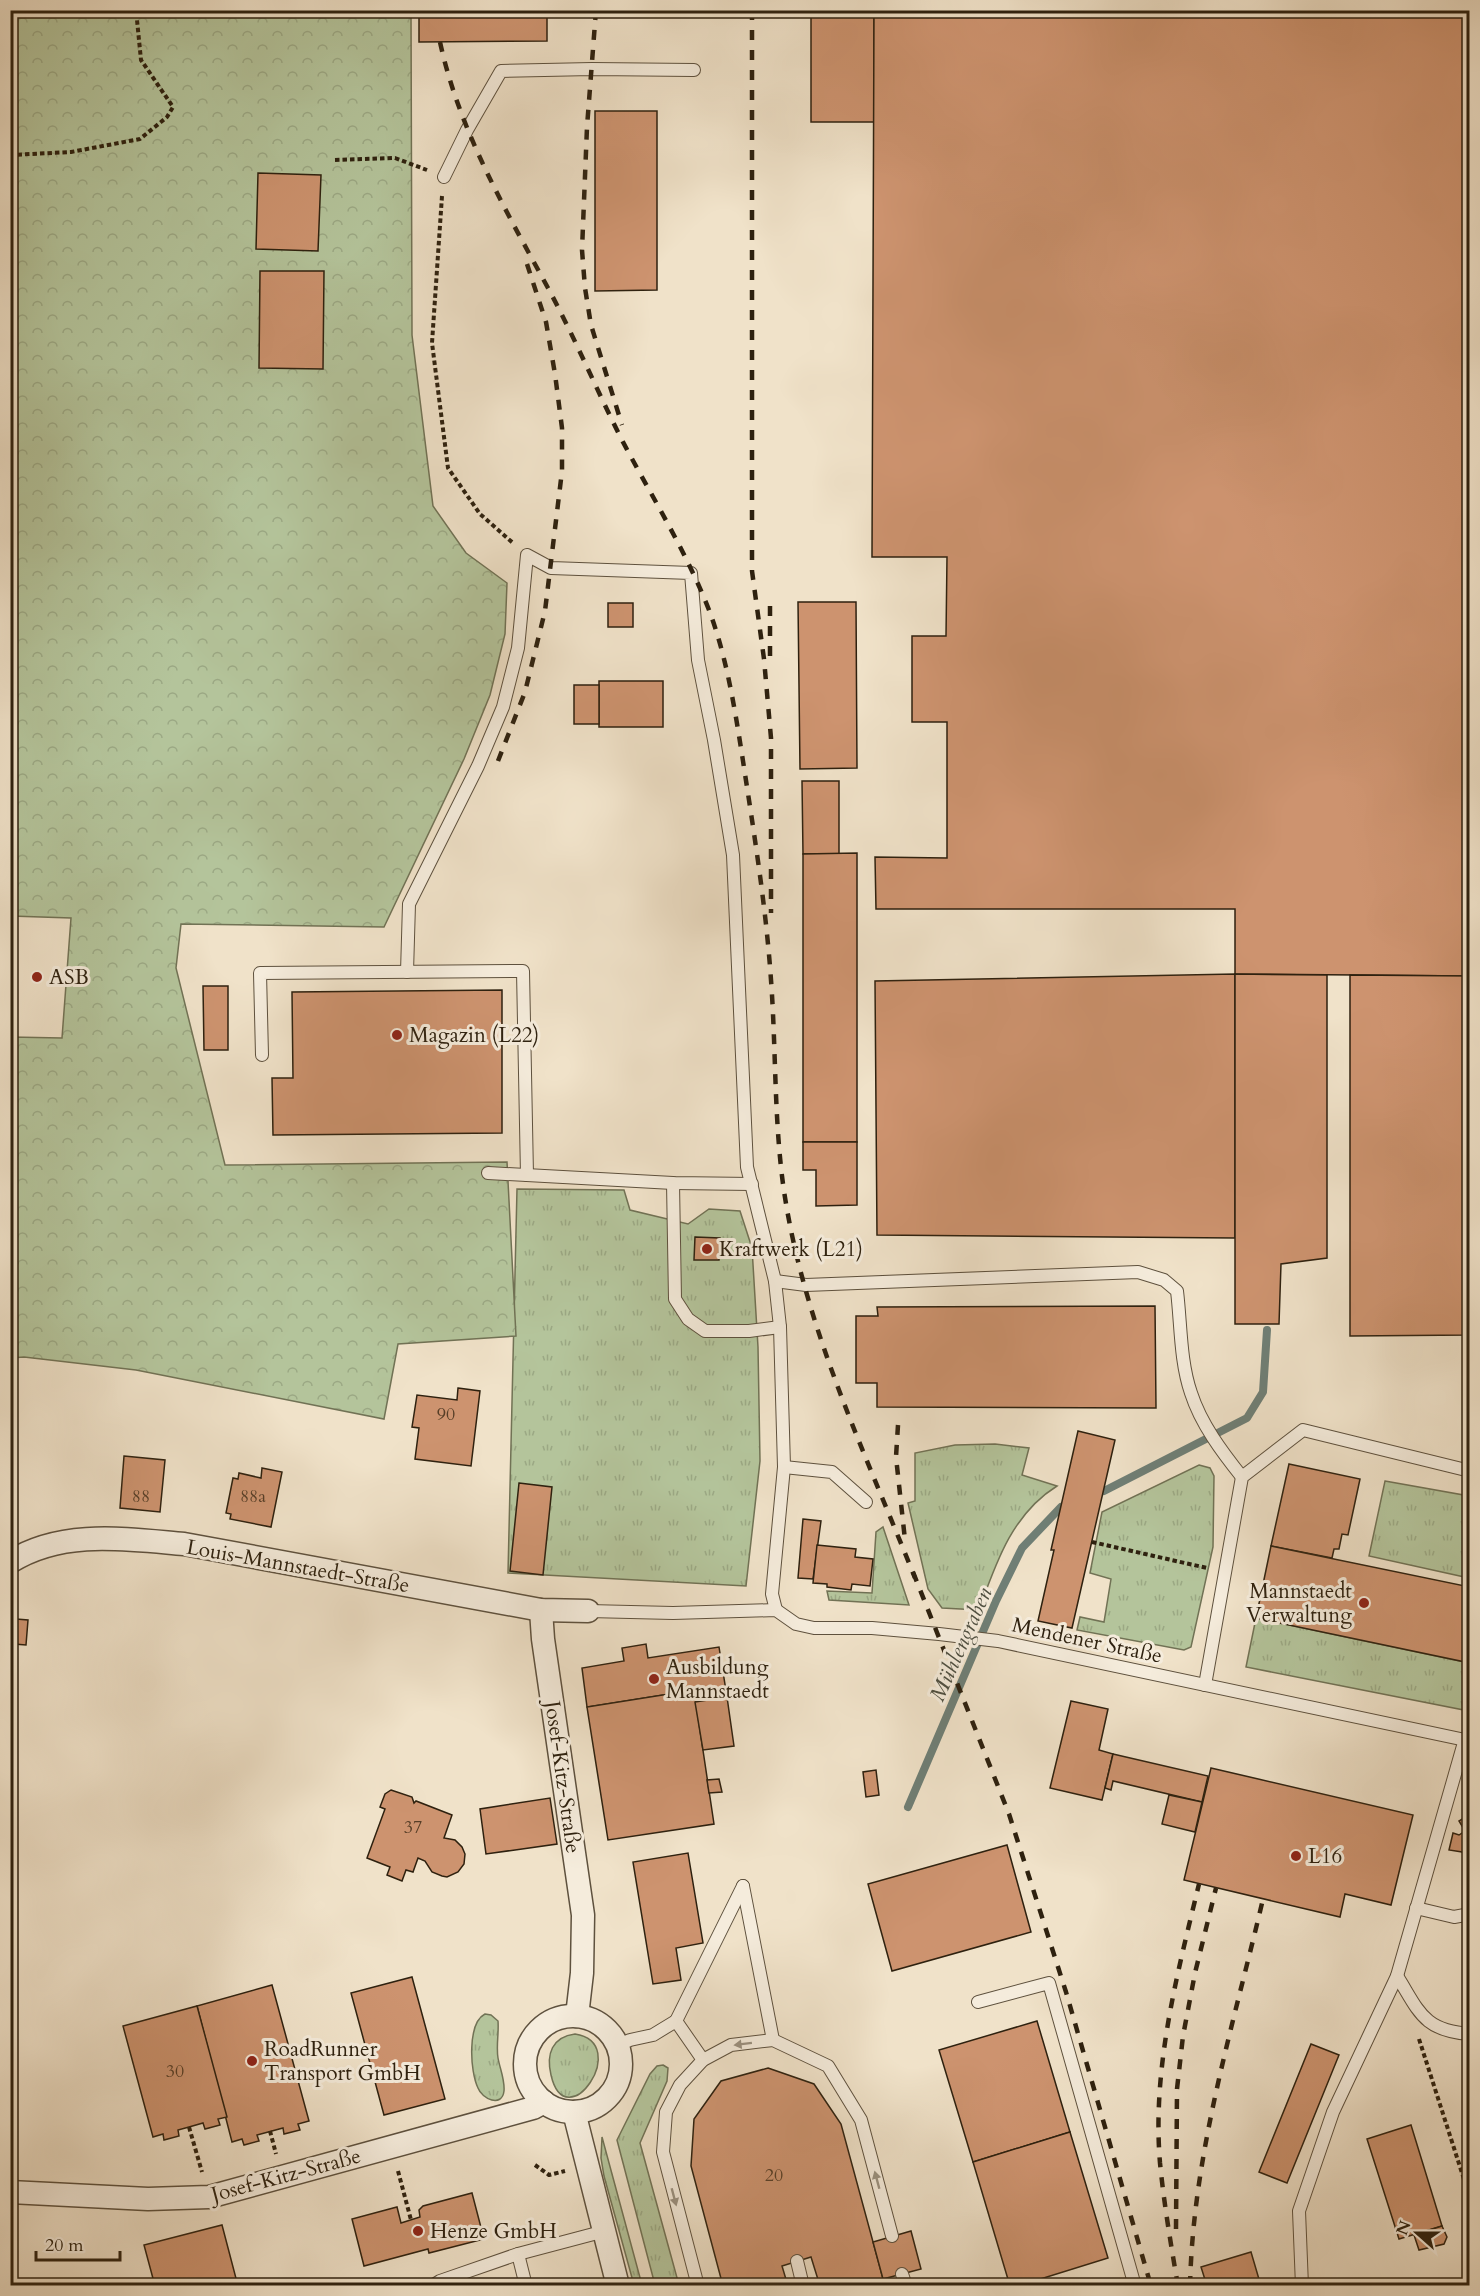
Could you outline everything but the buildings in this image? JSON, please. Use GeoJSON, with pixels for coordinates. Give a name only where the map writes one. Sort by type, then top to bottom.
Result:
{"type":"FeatureCollection","features":[{"type":"Feature","properties":{"kind":"street","name":"Louis-Mannstaedt-Straße"},"geometry":{"type":"LineString","coordinates":[[10,1562],[42,1546],[74,1540],[125,1539],[184,1544],[541,1610],[588,1611]]}},
{"type":"Feature","properties":{"kind":"street","name":"Josef-Kitz-Straße"},"geometry":{"type":"LineString","coordinates":[[541,1610],[583,1915],[582,1973],[577,2016]]}},
{"type":"Feature","properties":{"kind":"street"},"geometry":{"type":"LineString","coordinates":[[566,2016],[590,2019],[602,2025],[618,2046],[620,2076],[613,2091],[603,2102],[590,2110],[574,2112],[558,2110],[544,2102],[533,2091],[527,2078],[525,2063],[534,2035],[545,2025],[566,2016]]}},
{"type":"Feature","properties":{"kind":"street","name":"Josef-Kitz-Straße"},"geometry":{"type":"LineString","coordinates":[[15,2192],[148,2199],[209,2197],[392,2148],[532,2108],[544,2102]]}},
{"type":"Feature","properties":{"kind":"street"},"geometry":{"type":"LineString","coordinates":[[574,2112],[618,2286]]}},
{"type":"Feature","properties":{"kind":"lane"},"geometry":{"type":"LineString","coordinates":[[444,177],[467,130],[501,71],[694,70]]}},
{"type":"Feature","properties":{"kind":"lane"},"geometry":{"type":"LineString","coordinates":[[407,972],[409,904],[478,766],[503,707],[518,648],[527,555],[551,568],[691,573],[698,660],[733,855],[747,1167],[776,1281],[780,1327],[784,1467],[772,1594],[776,1610],[673,1613],[588,1611]]}},
{"type":"Feature","properties":{"kind":"lane"},"geometry":{"type":"LineString","coordinates":[[262,1055],[260,973],[523,971],[527,1175]]}},
{"type":"Feature","properties":{"kind":"lane"},"geometry":{"type":"LineString","coordinates":[[488,1173],[673,1183],[752,1184]]}},
{"type":"Feature","properties":{"kind":"lane"},"geometry":{"type":"LineString","coordinates":[[673,1183],[675,1299],[688,1319],[705,1331],[749,1331],[780,1327]]}},
{"type":"Feature","properties":{"kind":"lane"},"geometry":{"type":"LineString","coordinates":[[776,1281],[806,1285],[1138,1272],[1164,1280],[1177,1291],[1182,1350],[1190,1391],[1198,1413],[1242,1477]]}},
{"type":"Feature","properties":{"kind":"lane"},"geometry":{"type":"LineString","coordinates":[[1205,1685],[1242,1477],[1302,1430],[1470,1471]]}},
{"type":"Feature","properties":{"kind":"lane"},"geometry":{"type":"LineString","coordinates":[[784,1467],[832,1472],[866,1502]]}},
{"type":"Feature","properties":{"kind":"lane","name":"Mendener Straße"},"geometry":{"type":"LineString","coordinates":[[776,1610],[796,1623],[814,1628],[872,1628],[998,1641],[1467,1740]]}},
{"type":"Feature","properties":{"kind":"lane"},"geometry":{"type":"LineString","coordinates":[[1302,2286],[1299,2211],[1333,2112],[1397,1976],[1467,1740]]}},
{"type":"Feature","properties":{"kind":"lane"},"geometry":{"type":"LineString","coordinates":[[618,2046],[630,2040],[653,2035],[676,2021],[743,1886],[773,2040]]}},
{"type":"Feature","properties":{"kind":"lane"},"geometry":{"type":"LineString","coordinates":[[1416,1908],[1454,1917],[1470,1914]]}},
{"type":"Feature","properties":{"kind":"lane"},"geometry":{"type":"LineString","coordinates":[[1397,1976],[1424,2019],[1449,2032],[1470,2034]]}},
{"type":"Feature","properties":{"kind":"lane"},"geometry":{"type":"LineString","coordinates":[[978,2001],[1049,1983],[1135,2286]]}},
{"type":"Feature","properties":{"kind":"lane"},"geometry":{"type":"LineString","coordinates":[[676,2021],[703,2060]]}},
{"type":"Feature","properties":{"kind":"lane"},"geometry":{"type":"LineString","coordinates":[[698,2286],[663,2152],[666,2112],[680,2085],[703,2060],[731,2045],[773,2040],[828,2066],[861,2120],[891,2236]]}},
{"type":"Feature","properties":{"kind":"lane"},"geometry":{"type":"LineString","coordinates":[[432,2286],[440,2281],[518,2254],[605,2231]]}},
{"type":"Feature","properties":{"kind":"lane"},"geometry":{"type":"LineString","coordinates":[[518,2254],[526,2286]]}},
{"type":"Feature","properties":{"kind":"lane"},"geometry":{"type":"LineString","coordinates":[[797,2261],[804,2286]]}},
{"type":"Feature","properties":{"kind":"path"},"geometry":{"type":"LineString","coordinates":[[10,155],[71,152],[140,139],[167,117],[173,107],[141,60],[136,10]]}},
{"type":"Feature","properties":{"kind":"path"},"geometry":{"type":"LineString","coordinates":[[335,160],[395,158],[444,177],[432,343],[448,468],[480,514],[527,555]]}},
{"type":"Feature","properties":{"kind":"path"},"geometry":{"type":"LineString","coordinates":[[1092,1542],[1225,1572]]}},
{"type":"Feature","properties":{"kind":"path"},"geometry":{"type":"LineString","coordinates":[[1424,2019],[1415,2026],[1470,2198]]}},
{"type":"Feature","properties":{"kind":"path"},"geometry":{"type":"LineString","coordinates":[[189,2127],[209,2197]]}},
{"type":"Feature","properties":{"kind":"path"},"geometry":{"type":"LineString","coordinates":[[392,2148],[411,2220]]}},
{"type":"Feature","properties":{"kind":"path"},"geometry":{"type":"LineString","coordinates":[[536,2165],[549,2175],[568,2170]]}},
{"type":"Feature","properties":{"kind":"green space"},"geometry":{"type":"Polygon","coordinates":[[[11,11],[411,11],[412,335],[433,506],[466,553],[507,583],[505,634],[490,695],[464,759],[384,927],[181,924],[176,968],[225,1165],[507,1162],[516,1336],[398,1344],[384,1419],[136,1370],[24,1357],[11,1358],[11,1037],[62,1038],[71,918],[11,916],[11,11]]]}},
{"type":"Feature","properties":{"kind":"green space"},"geometry":{"type":"Polygon","coordinates":[[[517,1189],[624,1190],[630,1210],[688,1224],[709,1209],[740,1211],[752,1248],[758,1347],[760,1461],[746,1586],[508,1573],[517,1189]]]}},
{"type":"Feature","properties":{"kind":"green space"},"geometry":{"type":"Polygon","coordinates":[[[995,1444],[1029,1448],[1022,1475],[1057,1486],[1041,1497],[1017,1525],[999,1557],[979,1610],[942,1608],[928,1589],[908,1503],[915,1501],[915,1453],[955,1445],[995,1444]]]}},
{"type":"Feature","properties":{"kind":"green space"},"geometry":{"type":"Polygon","coordinates":[[[1199,1465],[1210,1468],[1214,1476],[1213,1547],[1191,1647],[1184,1650],[1077,1630],[1080,1617],[1104,1622],[1111,1579],[1090,1573],[1102,1512],[1199,1465]]]}},
{"type":"Feature","properties":{"kind":"green space"},"geometry":{"type":"Polygon","coordinates":[[[1385,1481],[1469,1496],[1469,1530],[1465,1553],[1469,1561],[1469,1578],[1369,1556],[1385,1481]]]}},
{"type":"Feature","properties":{"kind":"green space"},"geometry":{"type":"Polygon","coordinates":[[[883,1527],[909,1605],[829,1600],[827,1591],[872,1593],[876,1532],[883,1527]]]}},
{"type":"Feature","properties":{"kind":"green space"},"geometry":{"type":"Polygon","coordinates":[[[1256,1618],[1469,1663],[1469,1711],[1246,1667],[1256,1618]]]}},
{"type":"Feature","properties":{"kind":"green space"},"geometry":{"type":"Polygon","coordinates":[[[485,2014],[491,2015],[498,2021],[497,2053],[504,2091],[500,2099],[496,2100],[483,2096],[475,2081],[473,2071],[472,2048],[475,2027],[485,2014]]]}},
{"type":"Feature","properties":{"kind":"green space"},"geometry":{"type":"Polygon","coordinates":[[[575,2034],[591,2041],[598,2053],[597,2068],[590,2082],[580,2093],[569,2097],[559,2092],[551,2075],[549,2060],[556,2043],[575,2034]]]}},
{"type":"Feature","properties":{"kind":"green space"},"geometry":{"type":"Polygon","coordinates":[[[663,2065],[668,2068],[667,2081],[640,2143],[679,2285],[655,2285],[617,2140],[650,2074],[657,2066],[663,2065]]]}},
{"type":"Feature","properties":{"kind":"green space"},"geometry":{"type":"Polygon","coordinates":[[[602,2137],[642,2285],[634,2285],[604,2176],[601,2158],[602,2137]]]}},
{"type":"Feature","properties":{"kind":"waterway","name":"Mühlengraben"},"geometry":{"type":"LineString","coordinates":[[1104,1491],[1247,1418],[1263,1392],[1267,1330]]}},
{"type":"Feature","properties":{"kind":"waterway","name":"Mühlengraben"},"geometry":{"type":"LineString","coordinates":[[908,1807],[996,1601],[1022,1548],[1061,1507]]}},
{"type":"Feature","properties":{"kind":"railway"},"geometry":{"type":"LineString","coordinates":[[596,10],[587,127],[582,250],[591,325],[622,425]]}},
{"type":"Feature","properties":{"kind":"railway"},"geometry":{"type":"LineString","coordinates":[[752,10],[752,571],[764,659],[771,738],[771,913]]}},
{"type":"Feature","properties":{"kind":"railway"},"geometry":{"type":"LineString","coordinates":[[440,42],[459,106],[485,168],[558,307],[623,442],[690,567],[715,628],[726,665],[733,703],[763,898],[771,980],[780,1158],[792,1235],[804,1286],[837,1385],[915,1578]]}},
{"type":"Feature","properties":{"kind":"railway"},"geometry":{"type":"LineString","coordinates":[[498,761],[525,692],[545,611],[562,471],[562,428],[555,374],[546,322],[527,264]]}},
{"type":"Feature","properties":{"kind":"railway"},"geometry":{"type":"LineString","coordinates":[[770,606],[770,657]]}},
{"type":"Feature","properties":{"kind":"railway"},"geometry":{"type":"LineString","coordinates":[[898,1425],[896,1457],[905,1540]]}},
{"type":"Feature","properties":{"kind":"railway"},"geometry":{"type":"LineString","coordinates":[[913,1572],[1009,1814],[1066,1992],[1151,2286]]}},
{"type":"Feature","properties":{"kind":"railway"},"geometry":{"type":"LineString","coordinates":[[1178,2286],[1160,2163],[1158,2127],[1168,2022],[1199,1884]]}},
{"type":"Feature","properties":{"kind":"railway"},"geometry":{"type":"LineString","coordinates":[[1176,2229],[1177,2089],[1183,2036],[1195,1973],[1216,1888]]}},
{"type":"Feature","properties":{"kind":"railway"},"geometry":{"type":"LineString","coordinates":[[1190,2286],[1198,2187],[1216,2091],[1263,1899]]}},
{"type":"Feature","properties":{"kind":"place","name":"ASB"},"geometry":{"type":"Point","coordinates":[37,977]}},
{"type":"Feature","properties":{"kind":"place","name":"Magazin (L22)"},"geometry":{"type":"Point","coordinates":[397,1035]}},
{"type":"Feature","properties":{"kind":"place","name":"Kraftwerk (L21)"},"geometry":{"type":"Point","coordinates":[707,1249]}},
{"type":"Feature","properties":{"kind":"place","name":"Mannstaedt Verwaltung"},"geometry":{"type":"Point","coordinates":[1364,1603]}},
{"type":"Feature","properties":{"kind":"place","name":"Ausbildung Mannstaedt"},"geometry":{"type":"Point","coordinates":[654,1679]}},
{"type":"Feature","properties":{"kind":"place","name":"L16"},"geometry":{"type":"Point","coordinates":[1296,1856]}},
{"type":"Feature","properties":{"kind":"place","name":"RoadRunner Transport GmbH"},"geometry":{"type":"Point","coordinates":[252,2061]}},
{"type":"Feature","properties":{"kind":"place","name":"Henze GmbH"},"geometry":{"type":"Point","coordinates":[418,2231]}}]}
